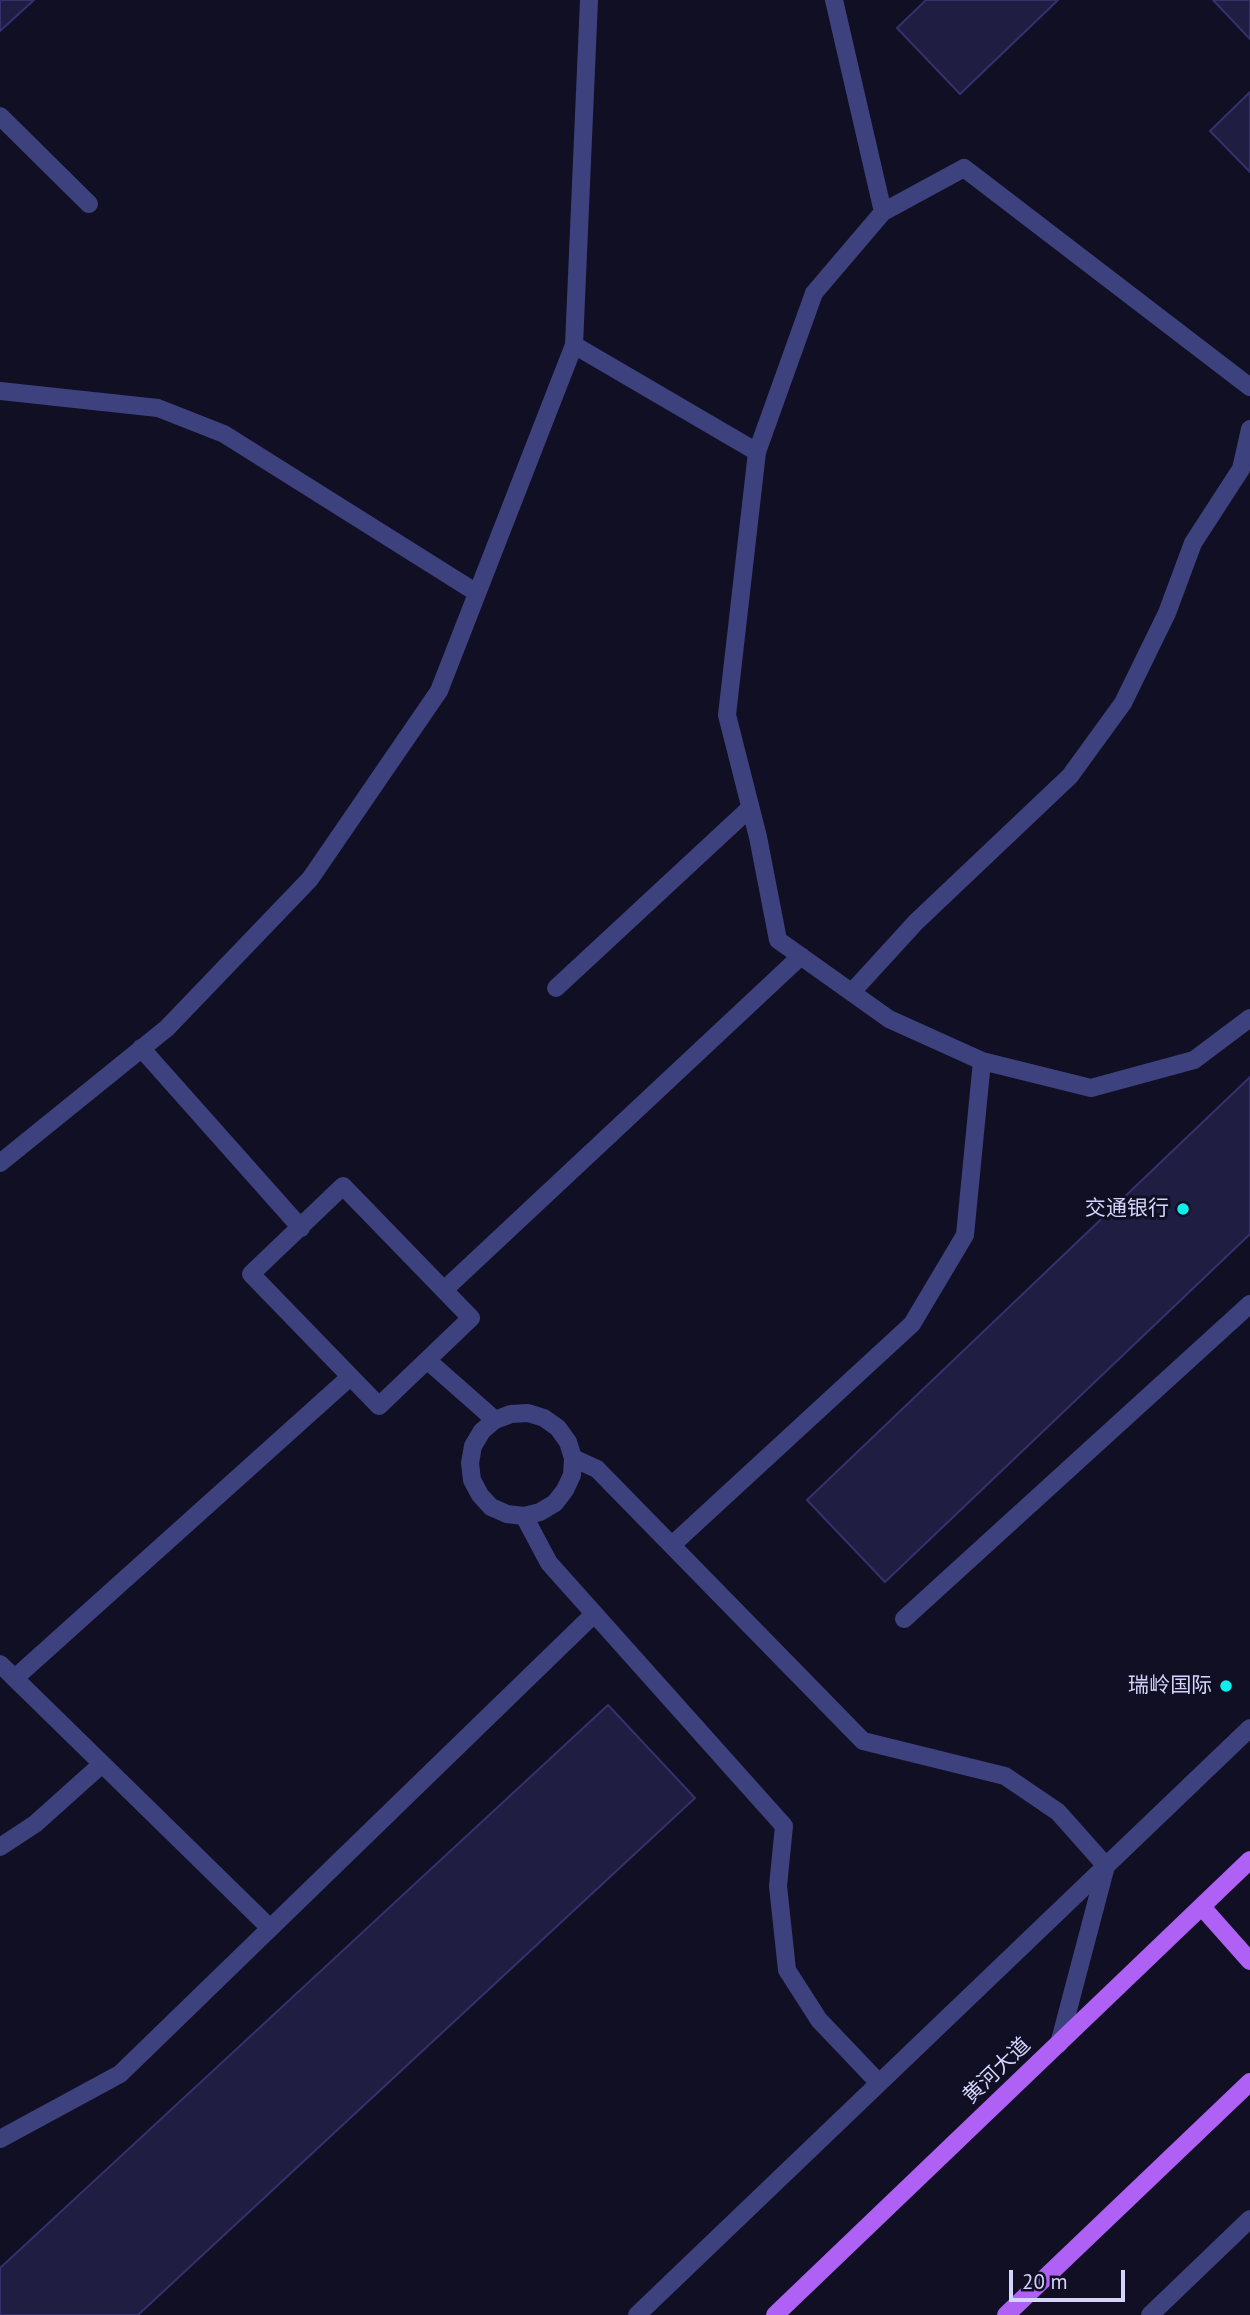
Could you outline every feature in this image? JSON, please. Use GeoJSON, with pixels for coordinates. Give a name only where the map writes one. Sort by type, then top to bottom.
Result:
{"type":"FeatureCollection","features":[{"type":"Feature","properties":{"kind":"main road","name":"黄河大道"},"geometry":{"type":"LineString","coordinates":[[775,2315],[1250,1860]]}},
{"type":"Feature","properties":{"kind":"main road"},"geometry":{"type":"LineString","coordinates":[[1202,1907],[1250,1961]]}},
{"type":"Feature","properties":{"kind":"main road"},"geometry":{"type":"LineString","coordinates":[[1006,2315],[1250,2082]]}},
{"type":"Feature","properties":{"kind":"street"},"geometry":{"type":"LineString","coordinates":[[0,1163],[167,1028],[310,879],[439,691],[574,345],[589,0]]}},
{"type":"Feature","properties":{"kind":"street"},"geometry":{"type":"LineString","coordinates":[[834,0],[883,212]]}},
{"type":"Feature","properties":{"kind":"street"},"geometry":{"type":"LineString","coordinates":[[0,116],[89,204]]}},
{"type":"Feature","properties":{"kind":"street"},"geometry":{"type":"LineString","coordinates":[[1250,387],[964,168],[883,212],[814,293],[757,452],[727,715],[778,940],[889,1019],[982,1061],[1091,1088],[1194,1060],[1250,1018]]}},
{"type":"Feature","properties":{"kind":"street"},"geometry":{"type":"LineString","coordinates":[[574,345],[757,452]]}},
{"type":"Feature","properties":{"kind":"street"},"geometry":{"type":"LineString","coordinates":[[0,391],[158,408],[224,434],[477,593]]}},
{"type":"Feature","properties":{"kind":"street"},"geometry":{"type":"LineString","coordinates":[[852,992],[916,922],[1070,776],[1123,703],[1167,613],[1193,543],[1241,470],[1250,429]]}},
{"type":"Feature","properties":{"kind":"street"},"geometry":{"type":"LineString","coordinates":[[556,989],[750,808]]}},
{"type":"Feature","properties":{"kind":"street"},"geometry":{"type":"LineString","coordinates":[[444,1290],[801,956]]}},
{"type":"Feature","properties":{"kind":"street"},"geometry":{"type":"LineString","coordinates":[[141,1048],[301,1228]]}},
{"type":"Feature","properties":{"kind":"street"},"geometry":{"type":"LineString","coordinates":[[672,1545],[912,1324],[965,1235],[982,1061]]}},
{"type":"Feature","properties":{"kind":"street"},"geometry":{"type":"LineString","coordinates":[[343,1186],[471,1318],[379,1406],[251,1274],[301,1228],[343,1186]]}},
{"type":"Feature","properties":{"kind":"street"},"geometry":{"type":"LineString","coordinates":[[904,1619],[1250,1304]]}},
{"type":"Feature","properties":{"kind":"street"},"geometry":{"type":"LineString","coordinates":[[427,1360],[495,1420]]}},
{"type":"Feature","properties":{"kind":"street"},"geometry":{"type":"LineString","coordinates":[[15,1678],[351,1377]]}},
{"type":"Feature","properties":{"kind":"street"},"geometry":{"type":"LineString","coordinates":[[528,1413],[544,1418],[558,1428],[568,1442],[573,1458],[569,1483],[555,1503],[540,1512],[524,1516],[507,1514],[491,1507],[480,1495],[472,1480],[470,1463],[473,1446],[482,1431],[495,1420],[528,1413]]}},
{"type":"Feature","properties":{"kind":"street"},"geometry":{"type":"LineString","coordinates":[[573,1458],[597,1469],[863,1741],[910,1755],[1005,1776],[1058,1812],[1106,1866]]}},
{"type":"Feature","properties":{"kind":"street"},"geometry":{"type":"LineString","coordinates":[[524,1516],[549,1563],[784,1826],[778,1886],[788,1970],[819,2020],[879,2083]]}},
{"type":"Feature","properties":{"kind":"street"},"geometry":{"type":"LineString","coordinates":[[0,2139],[120,2074],[594,1614]]}},
{"type":"Feature","properties":{"kind":"street"},"geometry":{"type":"LineString","coordinates":[[0,1664],[270,1928]]}},
{"type":"Feature","properties":{"kind":"street"},"geometry":{"type":"LineString","coordinates":[[637,2315],[1250,1728]]}},
{"type":"Feature","properties":{"kind":"street"},"geometry":{"type":"LineString","coordinates":[[0,1847],[35,1824],[102,1764]]}},
{"type":"Feature","properties":{"kind":"street"},"geometry":{"type":"LineString","coordinates":[[1059,2044],[1106,1866]]}},
{"type":"Feature","properties":{"kind":"street"},"geometry":{"type":"LineString","coordinates":[[1150,2315],[1250,2219]]}},
{"type":"Feature","properties":{"kind":"building"},"geometry":{"type":"Polygon","coordinates":[[[0,0],[34,0],[0,31],[0,0]]]}},
{"type":"Feature","properties":{"kind":"building"},"geometry":{"type":"Polygon","coordinates":[[[926,0],[1058,0],[960,94],[897,28],[926,0]]]}},
{"type":"Feature","properties":{"kind":"building"},"geometry":{"type":"Polygon","coordinates":[[[1213,0],[1250,0],[1250,39],[1213,0]]]}},
{"type":"Feature","properties":{"kind":"building"},"geometry":{"type":"Polygon","coordinates":[[[1250,92],[1250,172],[1210,131],[1250,92]]]}},
{"type":"Feature","properties":{"kind":"building"},"geometry":{"type":"Polygon","coordinates":[[[1250,1077],[1250,1234],[885,1582],[807,1500],[1250,1077]]]}},
{"type":"Feature","properties":{"kind":"building"},"geometry":{"type":"Polygon","coordinates":[[[608,1705],[695,1798],[138,2315],[0,2315],[0,2268],[608,1705]]]}},
{"type":"Feature","properties":{"kind":"place","name":"交通银行"},"geometry":{"type":"Point","coordinates":[1183,1209]}},
{"type":"Feature","properties":{"kind":"place","name":"瑞岭国际"},"geometry":{"type":"Point","coordinates":[1226,1686]}}]}
